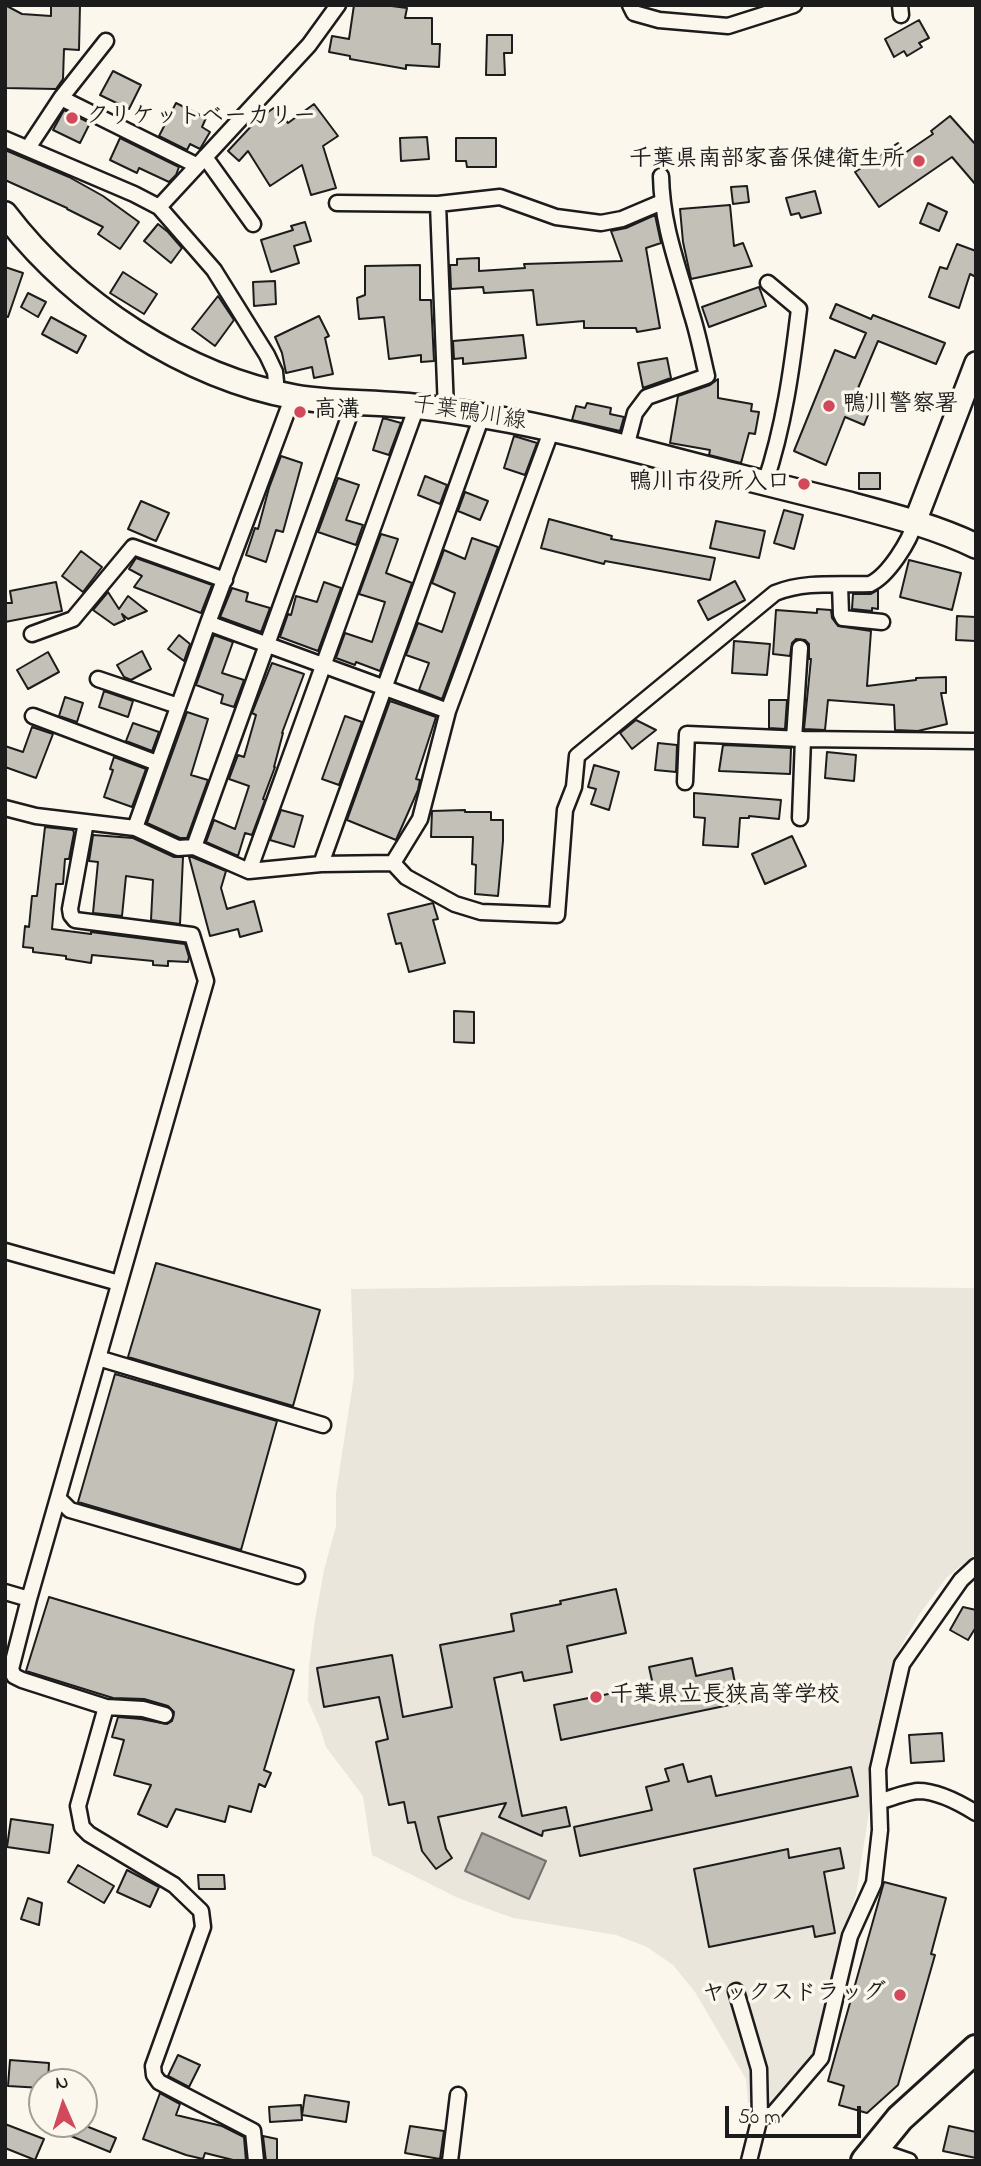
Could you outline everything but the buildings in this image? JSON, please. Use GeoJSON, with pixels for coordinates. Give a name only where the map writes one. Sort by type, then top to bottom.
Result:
{"type":"FeatureCollection","features":[{"type":"Feature","properties":{"kind":"highway"},"geometry":{"type":"LineString","coordinates":[[870,2155],[900,2118],[976,2049]]}},
{"type":"Feature","properties":{"kind":"main road","name":"千葉鴨川線"},"geometry":{"type":"LineString","coordinates":[[5,215],[26,242],[93,303],[163,347],[255,388],[354,403],[446,410],[552,429],[915,522],[976,545]]}},
{"type":"Feature","properties":{"kind":"street"},"geometry":{"type":"LineString","coordinates":[[159,207],[309,45],[338,5]]}},
{"type":"Feature","properties":{"kind":"street"},"geometry":{"type":"LineString","coordinates":[[630,5],[634,13],[659,20],[728,26],[762,11],[794,5]]}},
{"type":"Feature","properties":{"kind":"street"},"geometry":{"type":"LineString","coordinates":[[28,148],[61,98],[106,41]]}},
{"type":"Feature","properties":{"kind":"street"},"geometry":{"type":"LineString","coordinates":[[61,98],[200,161],[254,224]]}},
{"type":"Feature","properties":{"kind":"street"},"geometry":{"type":"LineString","coordinates":[[5,139],[159,207],[214,270],[267,355],[283,394],[225,580],[135,828]]}},
{"type":"Feature","properties":{"kind":"street"},"geometry":{"type":"LineString","coordinates":[[626,447],[635,413],[647,397],[707,376],[692,314],[670,244],[662,202],[661,176]]}},
{"type":"Feature","properties":{"kind":"street"},"geometry":{"type":"LineString","coordinates":[[337,203],[438,204],[500,197],[556,217],[601,223],[622,219],[662,202]]}},
{"type":"Feature","properties":{"kind":"street"},"geometry":{"type":"LineString","coordinates":[[438,204],[446,410]]}},
{"type":"Feature","properties":{"kind":"street"},"geometry":{"type":"LineString","coordinates":[[765,483],[782,421],[799,309],[768,284]]}},
{"type":"Feature","properties":{"kind":"street"},"geometry":{"type":"LineString","coordinates":[[5,808],[36,816],[135,828],[178,848],[194,848],[249,872],[321,864],[393,863],[406,877],[454,904],[481,912],[556,915],[565,810],[574,787],[577,756],[775,593],[806,585],[870,584],[878,581],[912,533],[976,363]]}},
{"type":"Feature","properties":{"kind":"street"},"geometry":{"type":"LineString","coordinates":[[194,848],[354,403]]}},
{"type":"Feature","properties":{"kind":"street"},"geometry":{"type":"LineString","coordinates":[[249,872],[417,406]]}},
{"type":"Feature","properties":{"kind":"street"},"geometry":{"type":"LineString","coordinates":[[321,864],[482,416]]}},
{"type":"Feature","properties":{"kind":"street"},"geometry":{"type":"LineString","coordinates":[[393,863],[420,819],[448,711],[552,429]]}},
{"type":"Feature","properties":{"kind":"street"},"geometry":{"type":"LineString","coordinates":[[32,634],[73,619],[133,547],[225,580]]}},
{"type":"Feature","properties":{"kind":"street"},"geometry":{"type":"LineString","coordinates":[[841,585],[843,618],[882,622]]}},
{"type":"Feature","properties":{"kind":"street"},"geometry":{"type":"LineString","coordinates":[[208,623],[448,711]]}},
{"type":"Feature","properties":{"kind":"street"},"geometry":{"type":"LineString","coordinates":[[800,648],[800,818]]}},
{"type":"Feature","properties":{"kind":"street"},"geometry":{"type":"LineString","coordinates":[[98,679],[178,706]]}},
{"type":"Feature","properties":{"kind":"street"},"geometry":{"type":"LineString","coordinates":[[33,716],[158,763]]}},
{"type":"Feature","properties":{"kind":"street"},"geometry":{"type":"LineString","coordinates":[[685,782],[687,734],[799,739],[976,741]]}},
{"type":"Feature","properties":{"kind":"street"},"geometry":{"type":"LineString","coordinates":[[86,822],[71,915],[75,920],[192,935],[206,981],[11,1669],[14,1676],[22,1680],[106,1707],[143,1709],[165,1715]]}},
{"type":"Feature","properties":{"kind":"street"},"geometry":{"type":"LineString","coordinates":[[5,1251],[119,1283]]}},
{"type":"Feature","properties":{"kind":"street"},"geometry":{"type":"LineString","coordinates":[[98,1358],[323,1425]]}},
{"type":"Feature","properties":{"kind":"street"},"geometry":{"type":"LineString","coordinates":[[58,1498],[70,1510],[297,1576]]}},
{"type":"Feature","properties":{"kind":"street"},"geometry":{"type":"LineString","coordinates":[[760,2117],[773,2114],[821,2059],[850,1936],[874,1883],[880,1830],[878,1769],[901,1664],[961,1580],[976,1566]]}},
{"type":"Feature","properties":{"kind":"street"},"geometry":{"type":"LineString","coordinates":[[961,1580],[976,1585]]}},
{"type":"Feature","properties":{"kind":"street"},"geometry":{"type":"LineString","coordinates":[[5,1592],[29,1599]]}},
{"type":"Feature","properties":{"kind":"street"},"geometry":{"type":"LineString","coordinates":[[106,1707],[78,1806],[82,1827],[89,1834],[174,1885],[201,1911],[203,1918],[203,1927],[153,2066],[154,2075],[159,2082],[253,2131],[256,2161]]}},
{"type":"Feature","properties":{"kind":"street"},"geometry":{"type":"LineString","coordinates":[[879,1802],[917,1791],[964,1805],[976,1813]]}},
{"type":"Feature","properties":{"kind":"street"},"geometry":{"type":"LineString","coordinates":[[736,1991],[759,2069],[760,2117],[749,2161]]}},
{"type":"Feature","properties":{"kind":"street"},"geometry":{"type":"LineString","coordinates":[[450,2161],[457,2095]]}},
{"type":"Feature","properties":{"kind":"street"},"geometry":{"type":"LineString","coordinates":[[870,2155],[909,2161]]}},
{"type":"Feature","properties":{"kind":"shaded area","name":"千葉県立長狭高等学校"},"geometry":{"type":"Polygon","coordinates":[[[656,1285],[976,1288],[976,1554],[947,1577],[919,1615],[899,1650],[885,1692],[875,1739],[872,1794],[856,1894],[836,1960],[831,1998],[819,2042],[809,2063],[773,2103],[748,2103],[746,2079],[695,1992],[673,1965],[647,1947],[616,1935],[513,1918],[458,1898],[372,1855],[363,1796],[326,1747],[308,1701],[315,1620],[324,1570],[336,1526],[336,1493],[354,1376],[351,1289],[656,1285]]]}},
{"type":"Feature","properties":{"kind":"shaded area"},"geometry":{"type":"Polygon","coordinates":[[[482,1833],[546,1861],[529,1899],[465,1871],[482,1833]]]}},
{"type":"Feature","properties":{"kind":"place","name":"クリケットベーカリー"},"geometry":{"type":"Point","coordinates":[72,118]}},
{"type":"Feature","properties":{"kind":"place","name":"千葉県南部家畜保健衛生所"},"geometry":{"type":"Point","coordinates":[919,161]}},
{"type":"Feature","properties":{"kind":"place","name":"鴨川警察署"},"geometry":{"type":"Point","coordinates":[829,406]}},
{"type":"Feature","properties":{"kind":"place","name":"高溝"},"geometry":{"type":"Point","coordinates":[300,412]}},
{"type":"Feature","properties":{"kind":"place","name":"鴨川市役所入口"},"geometry":{"type":"Point","coordinates":[804,484]}},
{"type":"Feature","properties":{"kind":"place","name":"千葉県立長狭高等学校"},"geometry":{"type":"Point","coordinates":[596,1697]}},
{"type":"Feature","properties":{"kind":"place","name":"ヤックスドラッグ"},"geometry":{"type":"Point","coordinates":[900,1995]}}]}
